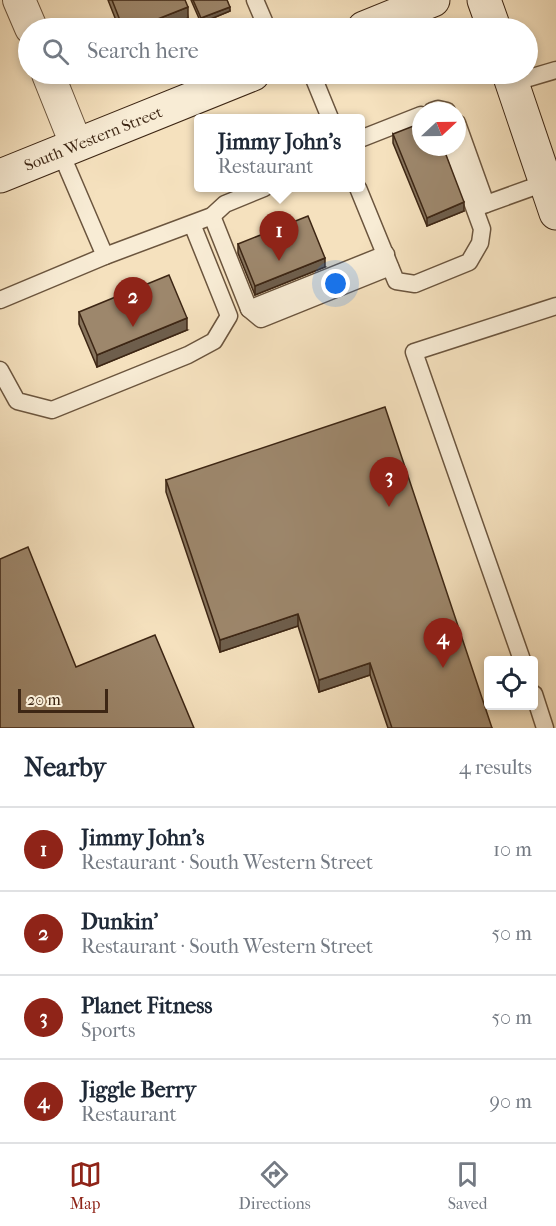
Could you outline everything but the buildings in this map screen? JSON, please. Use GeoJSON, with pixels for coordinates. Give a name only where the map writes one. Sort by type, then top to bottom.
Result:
{"type":"FeatureCollection","features":[{"type":"Feature","properties":{"kind":"main road"},"geometry":{"type":"LineString","coordinates":[[389,18],[434,0]]}},
{"type":"Feature","properties":{"kind":"main road"},"geometry":{"type":"LineString","coordinates":[[484,0],[490,18]]}},
{"type":"Feature","properties":{"kind":"main road","name":"South Western Street"},"geometry":{"type":"LineString","coordinates":[[0,176],[228,84]]}},
{"type":"Feature","properties":{"kind":"main road"},"geometry":{"type":"LineString","coordinates":[[512,84],[551,180],[556,213]]}},
{"type":"Feature","properties":{"kind":"street"},"geometry":{"type":"LineString","coordinates":[[19,0],[27,18]]}},
{"type":"Feature","properties":{"kind":"street"},"geometry":{"type":"LineString","coordinates":[[51,84],[68,147]]}},
{"type":"Feature","properties":{"kind":"lane"},"geometry":{"type":"LineString","coordinates":[[255,0],[263,18]]}},
{"type":"Feature","properties":{"kind":"lane"},"geometry":{"type":"LineString","coordinates":[[538,73],[556,70]]}},
{"type":"Feature","properties":{"kind":"lane"},"geometry":{"type":"LineString","coordinates":[[316,84],[328,114]]}},
{"type":"Feature","properties":{"kind":"lane"},"geometry":{"type":"LineString","coordinates":[[365,137],[412,119]]}},
{"type":"Feature","properties":{"kind":"lane"},"geometry":{"type":"LineString","coordinates":[[68,147],[105,256]]}},
{"type":"Feature","properties":{"kind":"lane"},"geometry":{"type":"LineString","coordinates":[[360,192],[390,267],[415,284],[469,262],[480,243],[481,206],[466,154]]}},
{"type":"Feature","properties":{"kind":"lane"},"geometry":{"type":"LineString","coordinates":[[456,156],[481,206]]}},
{"type":"Feature","properties":{"kind":"lane"},"geometry":{"type":"LineString","coordinates":[[481,206],[551,180]]}},
{"type":"Feature","properties":{"kind":"lane"},"geometry":{"type":"LineString","coordinates":[[0,300],[105,256],[212,216],[225,204],[254,192]]}},
{"type":"Feature","properties":{"kind":"lane"},"geometry":{"type":"LineString","coordinates":[[212,216],[249,309],[390,267]]}},
{"type":"Feature","properties":{"kind":"lane"},"geometry":{"type":"LineString","coordinates":[[0,370],[18,401],[52,410],[189,355],[214,341],[229,316],[192,224]]}},
{"type":"Feature","properties":{"kind":"lane"},"geometry":{"type":"LineString","coordinates":[[521,656],[414,352],[556,306]]}},
{"type":"Feature","properties":{"kind":"lane"},"geometry":{"type":"LineString","coordinates":[[538,706],[545,728]]}},
{"type":"Feature","properties":{"kind":"place","name":"Jimmy John's"},"geometry":{"type":"Point","coordinates":[279,261]}},
{"type":"Feature","properties":{"kind":"place","name":"Dunkin'"},"geometry":{"type":"Point","coordinates":[133,327]}},
{"type":"Feature","properties":{"kind":"place","name":"Planet Fitness"},"geometry":{"type":"Point","coordinates":[389,507]}},
{"type":"Feature","properties":{"kind":"place","name":"Jiggle Berry"},"geometry":{"type":"Point","coordinates":[443,668]}}]}
